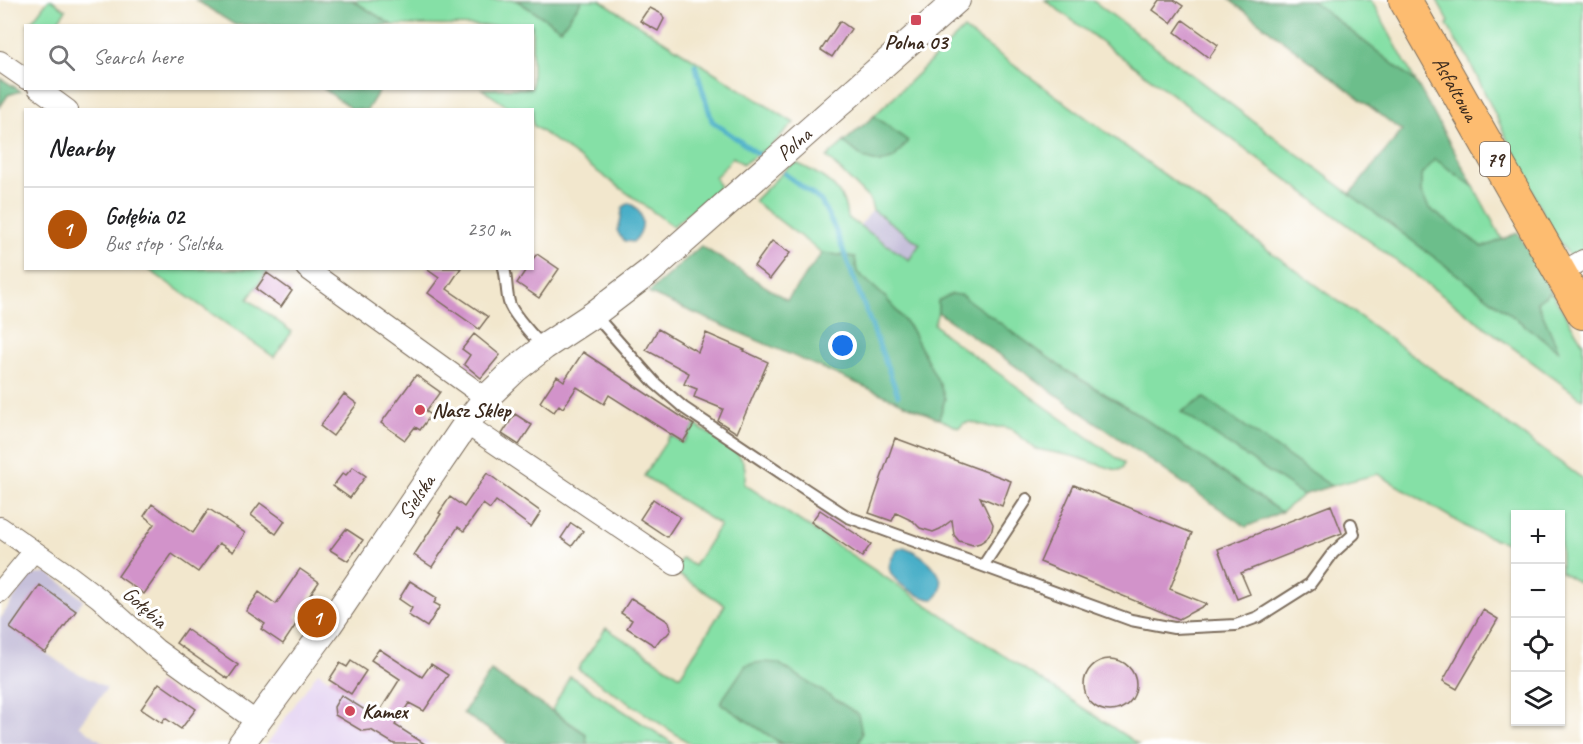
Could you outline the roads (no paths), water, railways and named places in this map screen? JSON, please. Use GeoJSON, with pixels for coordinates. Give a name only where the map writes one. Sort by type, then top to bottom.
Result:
{"type":"FeatureCollection","features":[{"type":"Feature","properties":{"kind":"main road","name":"Asfaltowa"},"geometry":{"type":"LineString","coordinates":[[1405,0],[1571,266]]}},
{"type":"Feature","properties":{"kind":"main road","name":"79"},"geometry":{"type":"LineString","coordinates":[[1571,266],[1583,313]]}},
{"type":"Feature","properties":{"kind":"street","name":"Polna"},"geometry":{"type":"LineString","coordinates":[[630,288],[957,0]]}},
{"type":"Feature","properties":{"kind":"street"},"geometry":{"type":"LineString","coordinates":[[0,61],[24,79]]}},
{"type":"Feature","properties":{"kind":"street"},"geometry":{"type":"LineString","coordinates":[[41,90],[65,108]]}},
{"type":"Feature","properties":{"kind":"street"},"geometry":{"type":"LineString","coordinates":[[309,270],[486,398]]}},
{"type":"Feature","properties":{"kind":"street","name":"Sielska"},"geometry":{"type":"LineString","coordinates":[[241,744],[329,625],[486,398],[544,347],[630,288]]}},
{"type":"Feature","properties":{"kind":"street"},"geometry":{"type":"LineString","coordinates":[[466,424],[675,565]]}},
{"type":"Feature","properties":{"kind":"street","name":"Gołębia"},"geometry":{"type":"LineString","coordinates":[[0,527],[99,598],[156,649],[257,722]]}},
{"type":"Feature","properties":{"kind":"street"},"geometry":{"type":"LineString","coordinates":[[0,592],[34,551]]}},
{"type":"Feature","properties":{"kind":"lane"},"geometry":{"type":"LineString","coordinates":[[504,270],[509,304],[544,347]]}},
{"type":"Feature","properties":{"kind":"lane"},"geometry":{"type":"LineString","coordinates":[[594,314],[654,383],[684,408],[848,517],[1131,620],[1174,627],[1236,625],[1258,617],[1310,584],[1333,554],[1354,534],[1351,524]]}},
{"type":"Feature","properties":{"kind":"lane"},"geometry":{"type":"LineString","coordinates":[[983,566],[1027,499]]}},
{"type":"Feature","properties":{"kind":"water"},"geometry":{"type":"Polygon","coordinates":[[[629,203],[639,211],[642,221],[640,232],[633,242],[625,241],[617,230],[623,207],[629,203]]]}},
{"type":"Feature","properties":{"kind":"water"},"geometry":{"type":"Polygon","coordinates":[[[904,547],[928,561],[939,576],[940,592],[934,599],[916,594],[897,581],[890,571],[893,556],[898,549],[904,547]]]}},
{"type":"Feature","properties":{"kind":"waterway"},"geometry":{"type":"LineString","coordinates":[[695,65],[712,121],[758,154]]}},
{"type":"Feature","properties":{"kind":"waterway"},"geometry":{"type":"LineString","coordinates":[[785,174],[821,201],[835,229],[898,395]]}},
{"type":"Feature","properties":{"kind":"place","name":"Polna 03"},"geometry":{"type":"Point","coordinates":[916,20]}},
{"type":"Feature","properties":{"kind":"place","name":"Nasz Sklep"},"geometry":{"type":"Point","coordinates":[420,410]}},
{"type":"Feature","properties":{"kind":"place","name":"Gołębia 02"},"geometry":{"type":"Point","coordinates":[317,618]}},
{"type":"Feature","properties":{"kind":"place","name":"Kamex"},"geometry":{"type":"Point","coordinates":[350,711]}}]}
